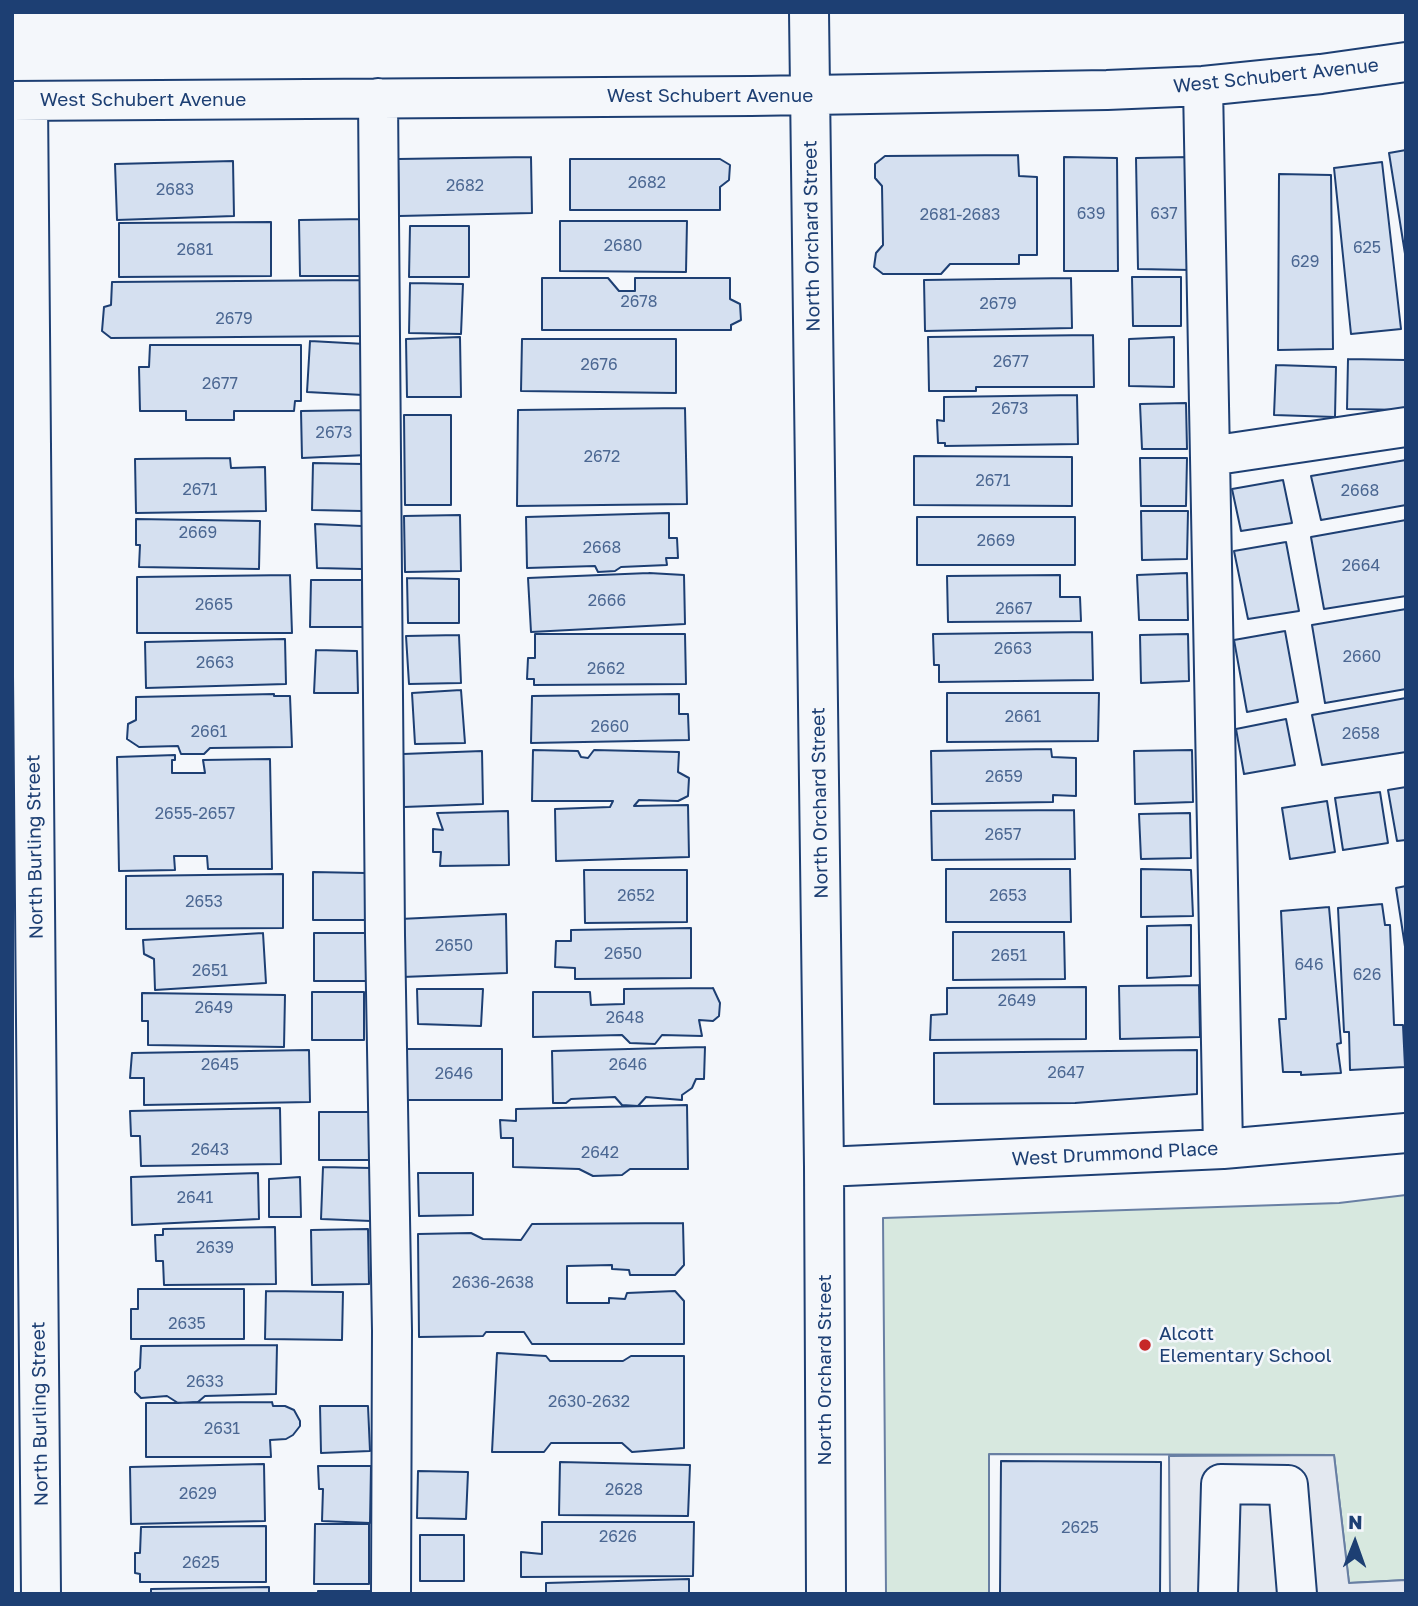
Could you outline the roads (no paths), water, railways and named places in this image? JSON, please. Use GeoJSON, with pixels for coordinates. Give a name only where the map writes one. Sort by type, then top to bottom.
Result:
{"type":"FeatureCollection","features":[{"type":"Feature","properties":{"kind":"street","name":"North Orchard Street"},"geometry":{"type":"LineString","coordinates":[[809,12],[824,1167],[826,1594]]}},
{"type":"Feature","properties":{"kind":"street","name":"West Schubert Avenue"},"geometry":{"type":"LineString","coordinates":[[20,101],[811,96],[1107,90],[1203,86],[1406,62]]}},
{"type":"Feature","properties":{"kind":"street"},"geometry":{"type":"LineString","coordinates":[[1203,86],[1223,1149]]}},
{"type":"Feature","properties":{"kind":"street"},"geometry":{"type":"LineString","coordinates":[[378,98],[385,921],[392,1331],[391,1594]]}},
{"type":"Feature","properties":{"kind":"street","name":"North Burling Street"},"geometry":{"type":"LineString","coordinates":[[20,101],[41,1594]]}},
{"type":"Feature","properties":{"kind":"street"},"geometry":{"type":"LineString","coordinates":[[1210,456],[1406,427]]}},
{"type":"Feature","properties":{"kind":"street","name":"West Drummond Place"},"geometry":{"type":"LineString","coordinates":[[824,1167],[1223,1149],[1406,1133]]}},
{"type":"Feature","properties":{"kind":"street"},"geometry":{"type":"LineString","coordinates":[[1218,1594],[1222,1484],[1289,1486],[1297,1594]]}},
{"type":"Feature","properties":{"kind":"place","name":"Alcott Elementary School"},"geometry":{"type":"Point","coordinates":[1145,1345]}}]}
